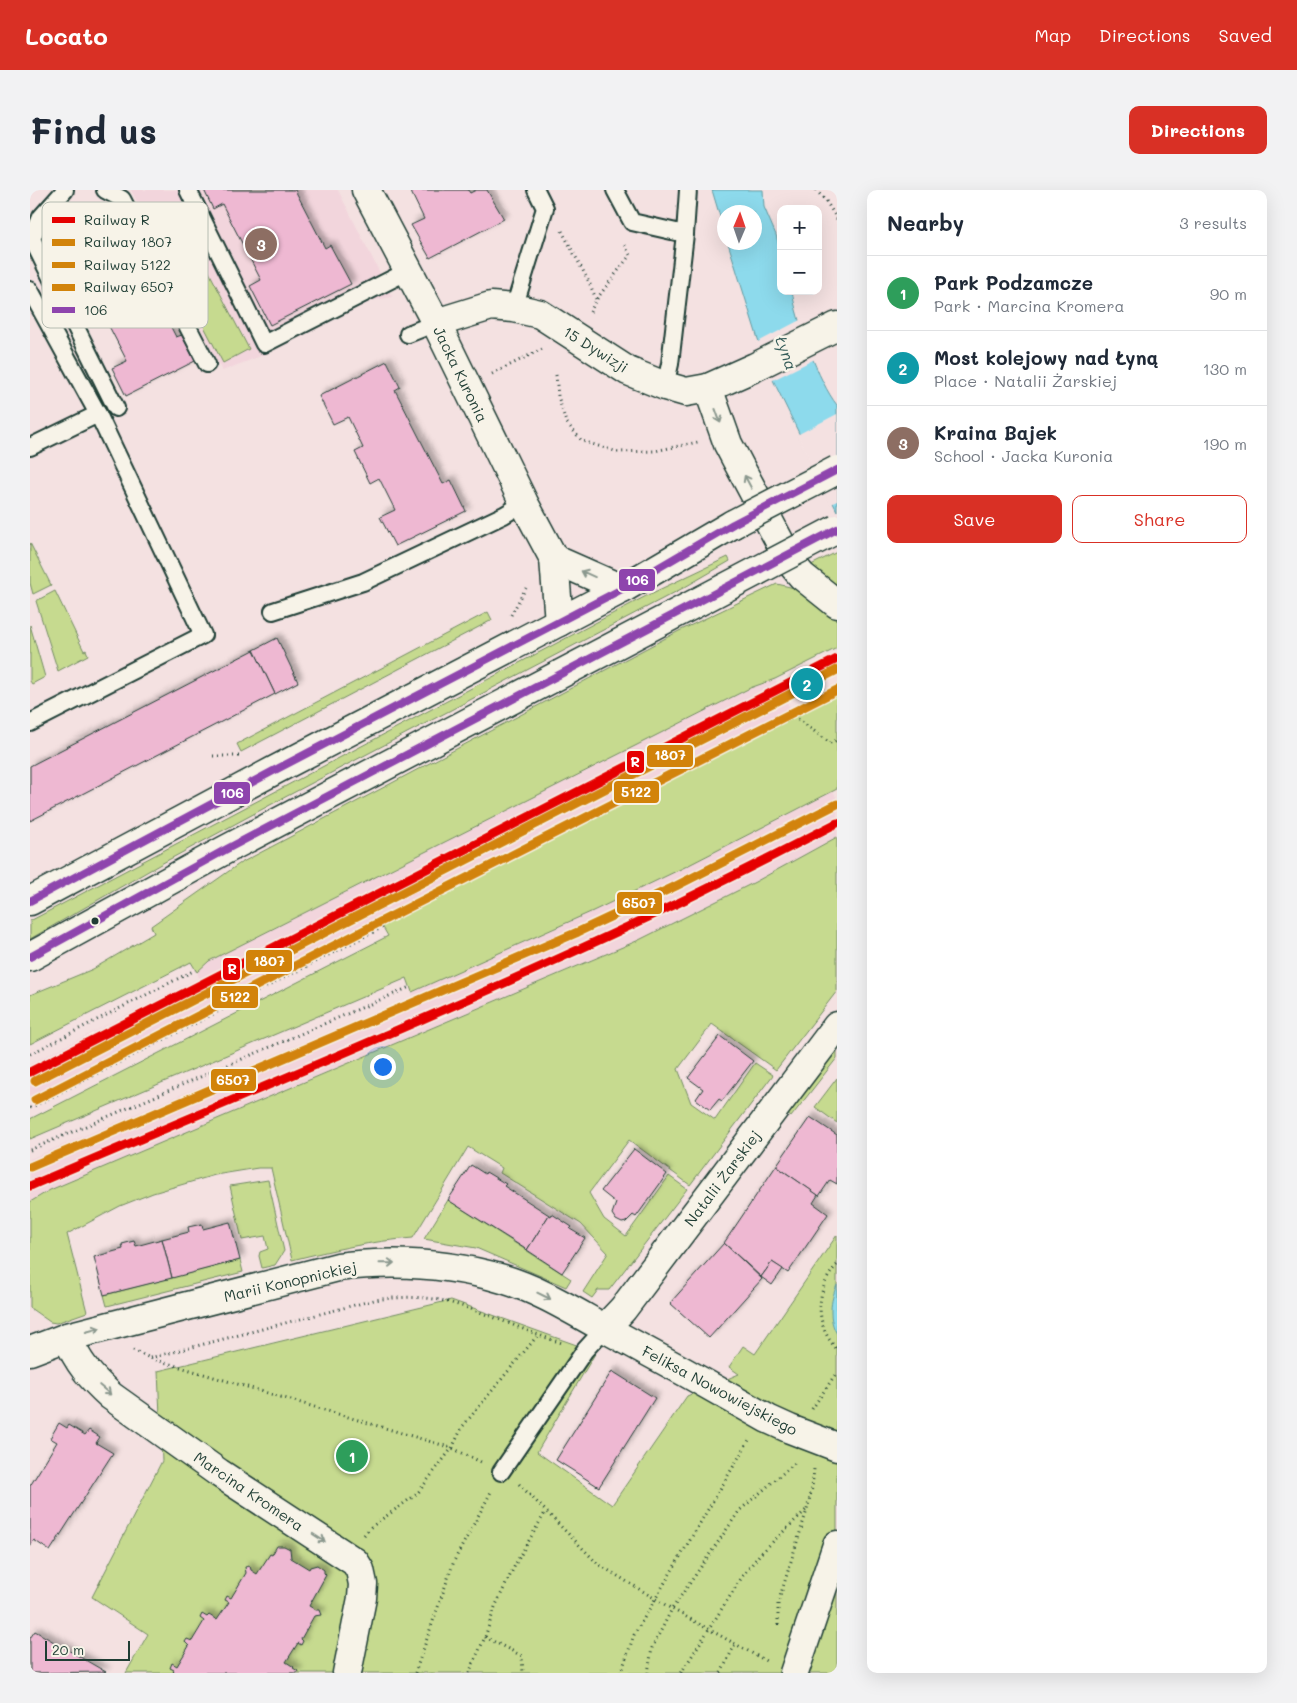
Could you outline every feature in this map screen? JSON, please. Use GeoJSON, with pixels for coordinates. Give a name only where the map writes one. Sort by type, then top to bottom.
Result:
{"type":"FeatureCollection","features":[{"type":"Feature","properties":{"kind":"street","name":"Jacka Kuronia"},"geometry":{"type":"LineString","coordinates":[[366,190],[436,323],[524,503],[554,559],[559,622]]}},
{"type":"Feature","properties":{"kind":"street","name":"15 Dywizji"},"geometry":{"type":"LineString","coordinates":[[436,323],[492,306],[514,308],[540,314],[628,371],[665,386],[686,392],[708,388],[833,328]]}},
{"type":"Feature","properties":{"kind":"street"},"geometry":{"type":"LineString","coordinates":[[708,388],[728,444],[791,563],[802,576],[837,604]]}},
{"type":"Feature","properties":{"kind":"street"},"geometry":{"type":"LineString","coordinates":[[30,901],[276,769],[622,589],[733,524],[837,470]]}},
{"type":"Feature","properties":{"kind":"street"},"geometry":{"type":"LineString","coordinates":[[30,957],[225,850],[837,529]]}},
{"type":"Feature","properties":{"kind":"street"},"geometry":{"type":"LineString","coordinates":[[554,559],[622,589]]}},
{"type":"Feature","properties":{"kind":"street","name":"Natalii Żarskiej"},"geometry":{"type":"LineString","coordinates":[[605,1328],[623,1309],[837,1026]]}},
{"type":"Feature","properties":{"kind":"street","name":"Marii Konopnickiej"},"geometry":{"type":"LineString","coordinates":[[30,1351],[67,1337],[338,1267],[388,1262],[445,1267],[505,1280],[539,1293],[605,1328]]}},
{"type":"Feature","properties":{"kind":"street","name":"Feliksa Nowowiejskiego"},"geometry":{"type":"LineString","coordinates":[[605,1328],[768,1418],[837,1448]]}},
{"type":"Feature","properties":{"kind":"street","name":"Marcina Kromera"},"geometry":{"type":"LineString","coordinates":[[67,1337],[82,1367],[111,1396],[219,1473],[355,1562],[360,1570],[363,1584],[348,1673]]}},
{"type":"Feature","properties":{"kind":"street"},"geometry":{"type":"LineString","coordinates":[[784,1668],[837,1545]]}},
{"type":"Feature","properties":{"kind":"lane"},"geometry":{"type":"LineString","coordinates":[[54,202],[65,190]]}},
{"type":"Feature","properties":{"kind":"lane"},"geometry":{"type":"LineString","coordinates":[[105,190],[122,198],[124,202]]}},
{"type":"Feature","properties":{"kind":"lane"},"geometry":{"type":"LineString","coordinates":[[188,190],[194,202]]}},
{"type":"Feature","properties":{"kind":"lane"},"geometry":{"type":"LineString","coordinates":[[514,308],[545,208],[536,190]]}},
{"type":"Feature","properties":{"kind":"lane"},"geometry":{"type":"LineString","coordinates":[[615,190],[632,222],[685,234]]}},
{"type":"Feature","properties":{"kind":"lane"},"geometry":{"type":"LineString","coordinates":[[665,386],[670,364],[685,234],[688,190]]}},
{"type":"Feature","properties":{"kind":"lane"},"geometry":{"type":"LineString","coordinates":[[42,216],[32,239],[42,259]]}},
{"type":"Feature","properties":{"kind":"lane"},"geometry":{"type":"LineString","coordinates":[[208,231],[264,344],[408,271]]}},
{"type":"Feature","properties":{"kind":"lane"},"geometry":{"type":"LineString","coordinates":[[30,290],[42,312]]}},
{"type":"Feature","properties":{"kind":"lane"},"geometry":{"type":"LineString","coordinates":[[408,334],[436,323]]}},
{"type":"Feature","properties":{"kind":"lane"},"geometry":{"type":"LineString","coordinates":[[30,723],[203,635],[98,414],[51,328]]}},
{"type":"Feature","properties":{"kind":"lane"},"geometry":{"type":"LineString","coordinates":[[76,328],[116,408]]}},
{"type":"Feature","properties":{"kind":"lane"},"geometry":{"type":"LineString","coordinates":[[189,328],[207,364]]}},
{"type":"Feature","properties":{"kind":"lane"},"geometry":{"type":"LineString","coordinates":[[30,448],[98,414]]}},
{"type":"Feature","properties":{"kind":"lane"},"geometry":{"type":"LineString","coordinates":[[273,611],[363,582],[504,515],[524,503]]}},
{"type":"Feature","properties":{"kind":"lane"},"geometry":{"type":"LineString","coordinates":[[501,1472],[585,1350],[605,1328]]}},
{"type":"Feature","properties":{"kind":"path"},"geometry":{"type":"LineString","coordinates":[[816,190],[826,201],[837,220]]}},
{"type":"Feature","properties":{"kind":"path"},"geometry":{"type":"LineString","coordinates":[[545,208],[553,213],[589,282],[596,300]]}},
{"type":"Feature","properties":{"kind":"path"},"geometry":{"type":"LineString","coordinates":[[590,312],[596,300],[630,255],[622,239]]}},
{"type":"Feature","properties":{"kind":"path"},"geometry":{"type":"LineString","coordinates":[[496,371],[544,348]]}},
{"type":"Feature","properties":{"kind":"path"},"geometry":{"type":"LineString","coordinates":[[556,375],[558,396],[566,422],[582,441],[618,452],[655,451],[695,442],[728,444]]}},
{"type":"Feature","properties":{"kind":"path"},"geometry":{"type":"LineString","coordinates":[[794,716],[830,743],[837,740]]}},
{"type":"Feature","properties":{"kind":"path"},"geometry":{"type":"LineString","coordinates":[[30,1108],[383,928]]}},
{"type":"Feature","properties":{"kind":"path"},"geometry":{"type":"LineString","coordinates":[[30,1054],[195,970]]}},
{"type":"Feature","properties":{"kind":"path"},"geometry":{"type":"LineString","coordinates":[[30,1150],[410,987]]}},
{"type":"Feature","properties":{"kind":"path"},"geometry":{"type":"LineString","coordinates":[[837,1265],[823,1288],[820,1312],[822,1325],[827,1336],[837,1349]]}},
{"type":"Feature","properties":{"kind":"path"},"geometry":{"type":"LineString","coordinates":[[150,1358],[374,1300],[396,1297],[440,1300],[568,1345]]}},
{"type":"Feature","properties":{"kind":"path"},"geometry":{"type":"LineString","coordinates":[[372,1527],[417,1494],[452,1448],[463,1426],[538,1335]]}},
{"type":"Feature","properties":{"kind":"path"},"geometry":{"type":"LineString","coordinates":[[129,1348],[150,1358],[452,1448],[515,1480],[598,1564],[654,1599],[735,1644],[784,1668]]}},
{"type":"Feature","properties":{"kind":"path"},"geometry":{"type":"LineString","coordinates":[[812,1408],[837,1372]]}},
{"type":"Feature","properties":{"kind":"path"},"geometry":{"type":"LineString","coordinates":[[621,1673],[634,1635],[752,1436]]}},
{"type":"Feature","properties":{"kind":"path"},"geometry":{"type":"LineString","coordinates":[[648,1673],[652,1648],[672,1609],[740,1510],[800,1458]]}},
{"type":"Feature","properties":{"kind":"path"},"geometry":{"type":"LineString","coordinates":[[779,1631],[778,1603],[807,1510],[815,1463]]}},
{"type":"Feature","properties":{"kind":"path"},"geometry":{"type":"LineString","coordinates":[[415,1673],[454,1561],[501,1472]]}},
{"type":"Feature","properties":{"kind":"path"},"geometry":{"type":"LineString","coordinates":[[681,1673],[744,1574],[760,1554],[807,1510]]}},
{"type":"Feature","properties":{"kind":"path"},"geometry":{"type":"LineString","coordinates":[[469,1673],[485,1637],[495,1607],[516,1563],[546,1511]]}},
{"type":"Feature","properties":{"kind":"path"},"geometry":{"type":"LineString","coordinates":[[485,1637],[522,1656],[523,1673]]}},
{"type":"Feature","properties":{"kind":"path"},"geometry":{"type":"LineString","coordinates":[[721,1673],[735,1644]]}},
{"type":"Feature","properties":{"kind":"shaded area"},"geometry":{"type":"Polygon","coordinates":[[[131,190],[338,190],[392,297],[370,301],[266,354],[222,371],[200,328],[208,328],[208,202],[137,202],[131,190]]]}},
{"type":"Feature","properties":{"kind":"shaded area"},"geometry":{"type":"Polygon","coordinates":[[[775,679],[792,712],[381,924],[379,920],[30,1100],[30,1064],[199,978],[197,972],[209,961],[750,688],[775,679]]]}},
{"type":"Feature","properties":{"kind":"shaded area"},"geometry":{"type":"Polygon","coordinates":[[[833,791],[837,799],[837,837],[755,882],[639,940],[50,1190],[30,1202],[30,1159],[413,996],[412,992],[593,911],[685,867],[833,791]]]}},
{"type":"Feature","properties":{"kind":"green space"},"geometry":{"type":"Polygon","coordinates":[[[208,270],[249,349],[223,363],[205,328],[208,328],[208,270]]]}},
{"type":"Feature","properties":{"kind":"green space"},"geometry":{"type":"Polygon","coordinates":[[[30,543],[51,585],[33,594],[30,583],[30,543]]]}},
{"type":"Feature","properties":{"kind":"green space"},"geometry":{"type":"Polygon","coordinates":[[[837,552],[837,587],[811,565],[837,552]]]}},
{"type":"Feature","properties":{"kind":"green space"},"geometry":{"type":"Polygon","coordinates":[[[728,557],[730,561],[685,587],[272,804],[159,865],[30,939],[30,921],[648,595],[728,557]]]}},
{"type":"Feature","properties":{"kind":"green space"},"geometry":{"type":"Polygon","coordinates":[[[777,584],[799,589],[837,619],[837,648],[775,679],[750,688],[209,961],[197,972],[191,962],[30,1044],[30,995],[93,969],[154,933],[151,926],[239,864],[679,631],[777,584]]]}},
{"type":"Feature","properties":{"kind":"green space"},"geometry":{"type":"Polygon","coordinates":[[[55,591],[84,651],[86,650],[88,655],[58,671],[36,601],[55,591]]]}},
{"type":"Feature","properties":{"kind":"green space"},"geometry":{"type":"Polygon","coordinates":[[[488,612],[492,620],[241,752],[237,744],[488,612]]]}},
{"type":"Feature","properties":{"kind":"green space"},"geometry":{"type":"Polygon","coordinates":[[[30,625],[45,677],[32,684],[30,681],[30,625]]]}},
{"type":"Feature","properties":{"kind":"green space"},"geometry":{"type":"Polygon","coordinates":[[[837,690],[837,789],[685,867],[593,911],[412,992],[407,978],[30,1139],[30,1119],[388,936],[381,924],[837,690]]]}},
{"type":"Feature","properties":{"kind":"green space"},"geometry":{"type":"Polygon","coordinates":[[[837,837],[837,991],[776,1070],[712,1024],[678,1069],[691,1103],[715,1120],[755,1063],[773,1075],[690,1185],[629,1140],[589,1193],[604,1219],[626,1236],[669,1176],[687,1189],[609,1290],[598,1290],[592,1298],[583,1292],[608,1253],[581,1224],[500,1173],[502,1168],[468,1147],[413,1238],[352,1246],[292,1260],[271,1168],[258,1168],[215,1175],[153,1193],[120,1206],[67,1234],[87,1312],[56,1323],[50,1322],[30,1308],[30,1202],[50,1190],[639,940],[755,882],[837,837]]]}},
{"type":"Feature","properties":{"kind":"green space"},"geometry":{"type":"Polygon","coordinates":[[[837,1048],[837,1058],[791,1117],[787,1114],[837,1048]]]}},
{"type":"Feature","properties":{"kind":"green space"},"geometry":{"type":"Polygon","coordinates":[[[837,1078],[837,1123],[815,1107],[837,1078]]]}},
{"type":"Feature","properties":{"kind":"green space"},"geometry":{"type":"Polygon","coordinates":[[[268,1180],[284,1251],[275,1265],[262,1268],[260,1252],[268,1249],[265,1236],[242,1240],[230,1186],[268,1180]]]}},
{"type":"Feature","properties":{"kind":"green space"},"geometry":{"type":"Polygon","coordinates":[[[448,1200],[571,1279],[566,1287],[476,1248],[424,1239],[448,1200]]]}},
{"type":"Feature","properties":{"kind":"green space"},"geometry":{"type":"Polygon","coordinates":[[[837,1235],[837,1673],[126,1673],[148,1634],[92,1597],[162,1461],[158,1371],[451,1300],[596,1352],[537,1452],[612,1505],[687,1396],[739,1374],[729,1367],[743,1346],[755,1354],[837,1235]]]}},
{"type":"Feature","properties":{"kind":"green space"},"geometry":{"type":"Polygon","coordinates":[[[240,1260],[243,1272],[107,1306],[104,1295],[240,1260]]]}},
{"type":"Feature","properties":{"kind":"water","name":"Łyna"},"geometry":{"type":"Polygon","coordinates":[[[712,190],[763,190],[764,207],[777,239],[777,295],[793,295],[809,350],[823,382],[837,405],[837,511],[773,380],[730,250],[762,250],[762,205],[717,205],[717,207],[712,190]]]}},
{"type":"Feature","properties":{"kind":"water"},"geometry":{"type":"Polygon","coordinates":[[[837,1285],[837,1334],[832,1322],[831,1310],[837,1285]]]}},
{"type":"Feature","properties":{"kind":"pier"},"geometry":{"type":"Polygon","coordinates":[[[802,319],[815,359],[771,381],[756,343],[802,319]]]}},
{"type":"Feature","properties":{"kind":"pier"},"geometry":{"type":"Polygon","coordinates":[[[837,414],[837,501],[831,504],[797,435],[837,414]]]}},
{"type":"Feature","properties":{"kind":"building"},"geometry":{"type":"Polygon","coordinates":[[[204,190],[295,190],[325,248],[330,245],[351,284],[270,325],[250,286],[261,280],[222,204],[213,209],[204,190]]]}},
{"type":"Feature","properties":{"kind":"building"},"geometry":{"type":"Polygon","coordinates":[[[410,190],[468,190],[470,193],[476,190],[487,190],[504,219],[430,258],[411,225],[424,219],[410,190]]]}},
{"type":"Feature","properties":{"kind":"building"},"geometry":{"type":"Polygon","coordinates":[[[110,328],[171,328],[176,337],[182,335],[195,361],[126,396],[112,368],[127,361],[110,328]]]}},
{"type":"Feature","properties":{"kind":"building"},"geometry":{"type":"Polygon","coordinates":[[[387,361],[400,387],[395,390],[443,484],[451,480],[466,511],[395,546],[380,517],[395,510],[379,478],[370,483],[355,452],[363,448],[348,417],[333,424],[319,396],[387,361]]]}},
{"type":"Feature","properties":{"kind":"building"},"geometry":{"type":"Polygon","coordinates":[[[277,638],[298,682],[275,694],[254,650],[277,638]]]}},
{"type":"Feature","properties":{"kind":"building"},"geometry":{"type":"Polygon","coordinates":[[[254,650],[275,694],[30,821],[30,766],[254,650]]]}},
{"type":"Feature","properties":{"kind":"building"},"geometry":{"type":"Polygon","coordinates":[[[720,1036],[753,1061],[722,1101],[719,1099],[710,1110],[696,1099],[703,1089],[688,1078],[720,1036]]]}},
{"type":"Feature","properties":{"kind":"building"},"geometry":{"type":"Polygon","coordinates":[[[810,1117],[837,1135],[837,1184],[830,1180],[819,1196],[776,1166],[810,1117]]]}},
{"type":"Feature","properties":{"kind":"building"},"geometry":{"type":"Polygon","coordinates":[[[634,1149],[667,1174],[636,1217],[633,1215],[626,1222],[622,1223],[616,1220],[612,1214],[616,1203],[601,1191],[634,1149]]]}},
{"type":"Feature","properties":{"kind":"building"},"geometry":{"type":"Polygon","coordinates":[[[471,1165],[506,1184],[504,1186],[549,1215],[527,1250],[448,1200],[471,1165]]]}},
{"type":"Feature","properties":{"kind":"building"},"geometry":{"type":"Polygon","coordinates":[[[776,1166],[818,1195],[813,1203],[828,1214],[788,1273],[772,1262],[761,1277],[724,1243],[776,1166]]]}},
{"type":"Feature","properties":{"kind":"building"},"geometry":{"type":"Polygon","coordinates":[[[552,1214],[572,1227],[570,1229],[585,1238],[562,1273],[527,1250],[549,1215],[551,1216],[552,1214]]]}},
{"type":"Feature","properties":{"kind":"building"},"geometry":{"type":"Polygon","coordinates":[[[230,1222],[240,1260],[172,1278],[162,1239],[189,1232],[188,1227],[202,1224],[203,1229],[230,1222]]]}},
{"type":"Feature","properties":{"kind":"building"},"geometry":{"type":"Polygon","coordinates":[[[162,1239],[172,1278],[104,1295],[94,1257],[123,1249],[122,1244],[134,1241],[136,1246],[162,1239]]]}},
{"type":"Feature","properties":{"kind":"building"},"geometry":{"type":"Polygon","coordinates":[[[724,1243],[762,1279],[709,1338],[670,1303],[724,1243]]]}},
{"type":"Feature","properties":{"kind":"building"},"geometry":{"type":"Polygon","coordinates":[[[772,1262],[783,1269],[772,1285],[761,1277],[772,1262]]]}},
{"type":"Feature","properties":{"kind":"building"},"geometry":{"type":"Polygon","coordinates":[[[612,1371],[655,1398],[599,1487],[556,1460],[612,1371]]]}},
{"type":"Feature","properties":{"kind":"building"},"geometry":{"type":"Polygon","coordinates":[[[59,1423],[67,1428],[69,1425],[85,1435],[89,1430],[100,1437],[96,1443],[113,1453],[50,1551],[34,1540],[30,1546],[30,1486],[57,1442],[50,1438],[59,1423]]]}},
{"type":"Feature","properties":{"kind":"building"},"geometry":{"type":"Polygon","coordinates":[[[277,1546],[284,1546],[290,1549],[291,1558],[309,1569],[317,1565],[324,1570],[326,1575],[309,1606],[319,1610],[321,1615],[314,1616],[301,1639],[303,1641],[301,1645],[298,1643],[286,1662],[298,1671],[297,1673],[173,1673],[174,1670],[170,1668],[172,1663],[177,1666],[189,1646],[185,1642],[187,1639],[192,1641],[204,1621],[200,1618],[202,1614],[207,1617],[209,1615],[217,1620],[229,1602],[225,1600],[227,1596],[231,1598],[246,1573],[245,1567],[250,1566],[251,1570],[257,1574],[277,1546]]]}},
{"type":"Feature","properties":{"kind":"building"},"geometry":{"type":"Polygon","coordinates":[[[35,1631],[106,1672],[30,1673],[30,1638],[35,1631]]]}},
{"type":"Feature","properties":{"kind":"rail line","name":"R"},"geometry":{"type":"LineString","coordinates":[[30,1072],[837,659]]}},
{"type":"Feature","properties":{"kind":"rail line","name":"1807"},"geometry":{"type":"LineString","coordinates":[[35,1081],[837,670]]}},
{"type":"Feature","properties":{"kind":"rail line","name":"5122"},"geometry":{"type":"LineString","coordinates":[[35,1100],[837,690]]}},
{"type":"Feature","properties":{"kind":"rail line","name":"6507"},"geometry":{"type":"LineString","coordinates":[[30,1167],[578,932],[676,886],[837,804]]}},
{"type":"Feature","properties":{"kind":"rail line","name":"R"},"geometry":{"type":"LineString","coordinates":[[30,1186],[411,1024],[563,957],[688,898],[837,823]]}},
{"type":"Feature","properties":{"kind":"transit line","name":"106"},"geometry":{"type":"LineString","coordinates":[[30,901],[277,769],[622,589],[733,524],[837,470]]}},
{"type":"Feature","properties":{"kind":"transit line","name":"106"},"geometry":{"type":"LineString","coordinates":[[30,957],[225,850],[837,529]]}},
{"type":"Feature","properties":{"kind":"place","name":"Kraina Bajek"},"geometry":{"type":"Point","coordinates":[261,244]}},
{"type":"Feature","properties":{"kind":"place","name":"Most kolejowy nad Łyną"},"geometry":{"type":"Point","coordinates":[807,684]}},
{"type":"Feature","properties":{"kind":"place","name":"Park Podzamcze"},"geometry":{"type":"Point","coordinates":[352,1456]}}]}
